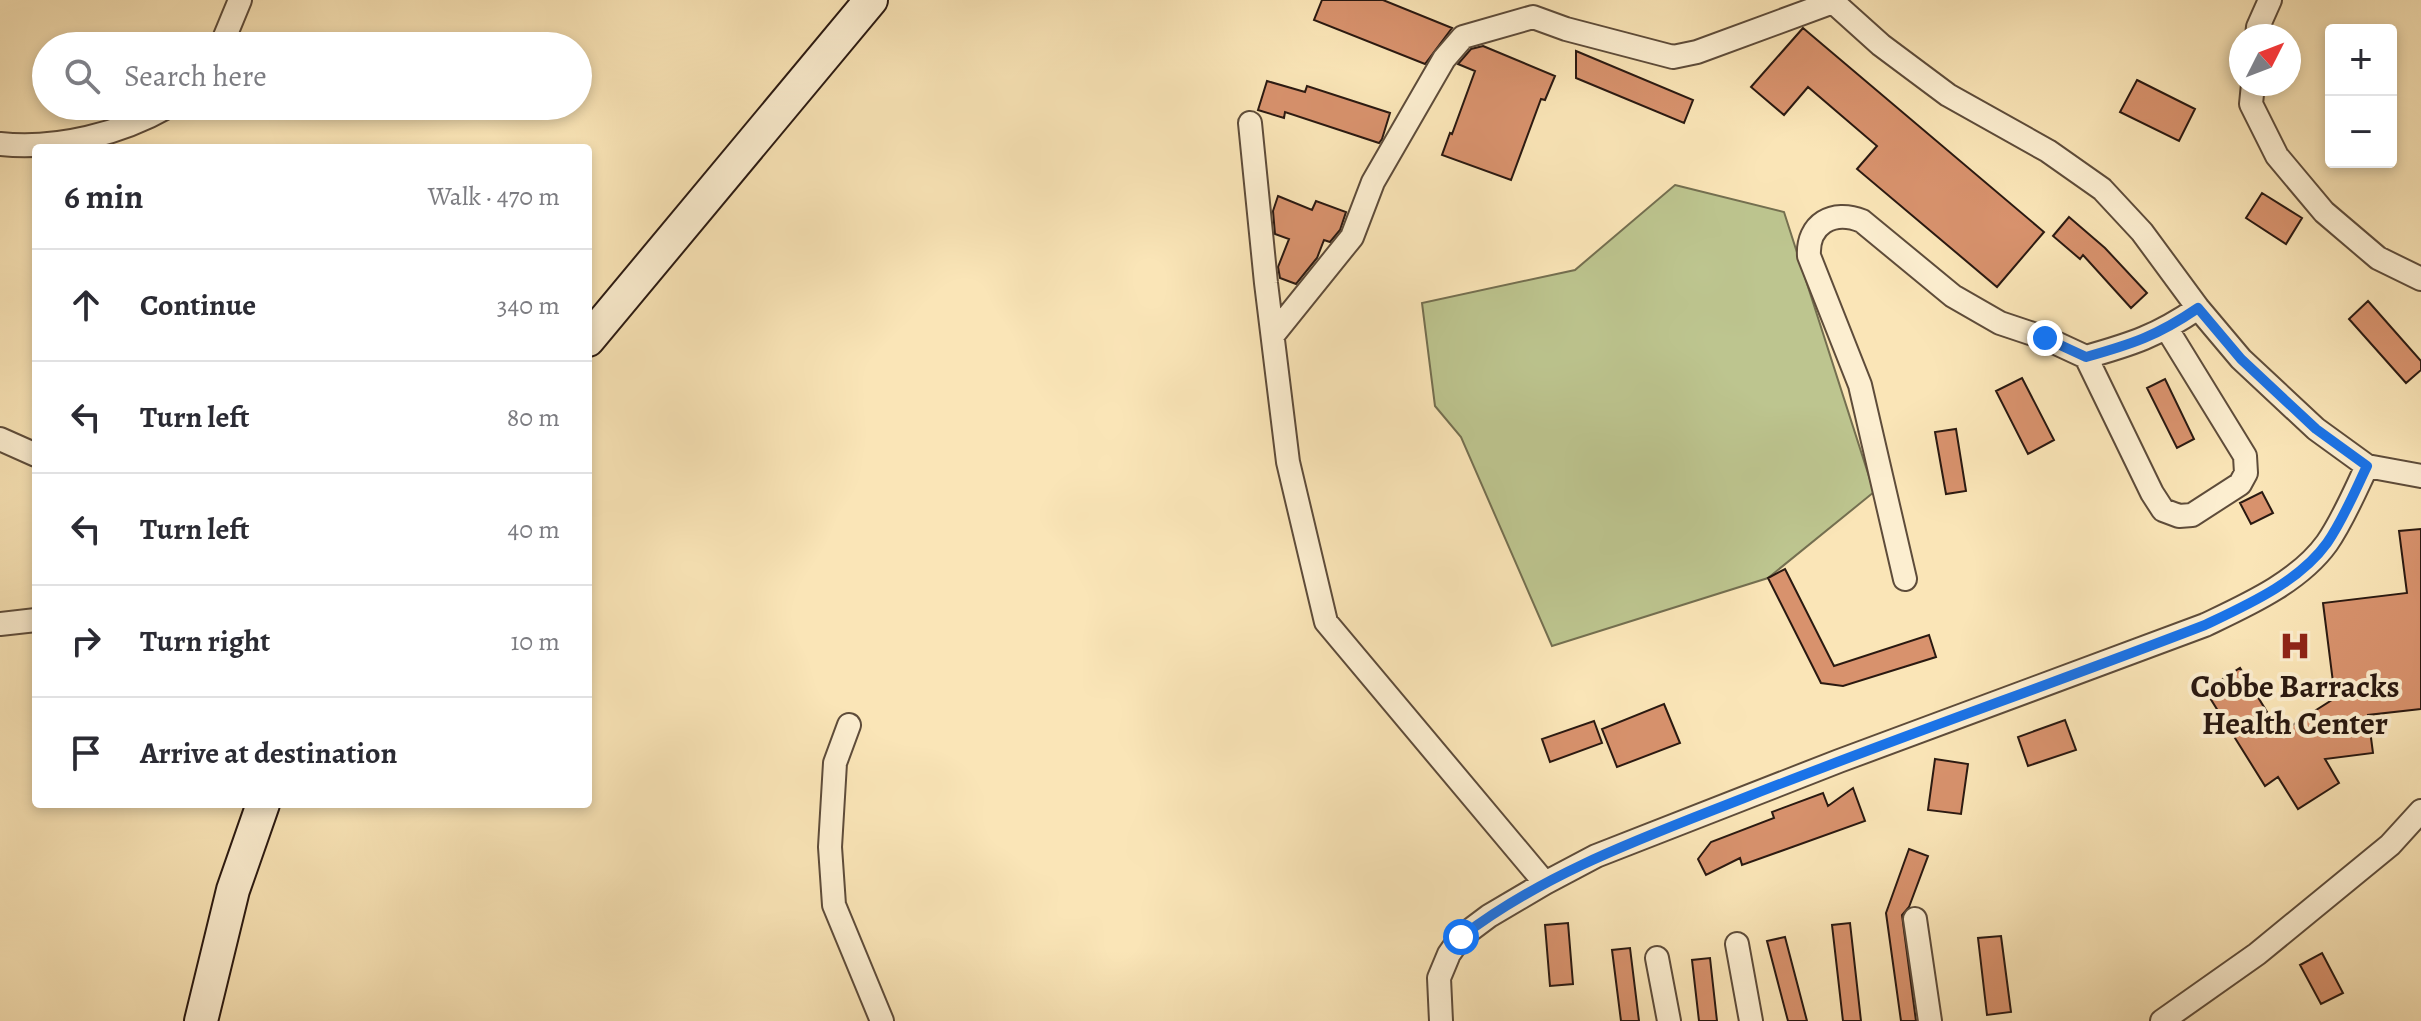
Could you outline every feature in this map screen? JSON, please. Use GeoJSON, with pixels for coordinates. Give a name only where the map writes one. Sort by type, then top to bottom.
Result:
{"type":"FeatureCollection","features":[{"type":"Feature","properties":{"kind":"main road"},"geometry":{"type":"LineString","coordinates":[[592,335],[871,0]]}},
{"type":"Feature","properties":{"kind":"main road"},"geometry":{"type":"LineString","coordinates":[[201,1021],[233,890],[262,808]]}},
{"type":"Feature","properties":{"kind":"street"},"geometry":{"type":"LineString","coordinates":[[227,32],[240,0]]}},
{"type":"Feature","properties":{"kind":"street"},"geometry":{"type":"LineString","coordinates":[[2259,24],[2270,0]]}},
{"type":"Feature","properties":{"kind":"street"},"geometry":{"type":"LineString","coordinates":[[1273,335],[1352,237],[1373,182],[1444,59],[1463,37],[1533,17],[1566,29],[1673,57],[1697,52],[1832,1],[1881,45],[1948,95],[2048,151],[2102,189],[2142,232],[2198,308],[2241,359],[2305,419],[2367,466],[2421,476]]}},
{"type":"Feature","properties":{"kind":"street"},"geometry":{"type":"LineString","coordinates":[[2252,96],[2251,104],[2277,156],[2324,212],[2378,258],[2421,279]]}},
{"type":"Feature","properties":{"kind":"street"},"geometry":{"type":"LineString","coordinates":[[38,144],[110,132],[143,120]]}},
{"type":"Feature","properties":{"kind":"street"},"geometry":{"type":"LineString","coordinates":[[1250,123],[1288,462],[1326,622],[1545,883]]}},
{"type":"Feature","properties":{"kind":"street"},"geometry":{"type":"LineString","coordinates":[[0,144],[32,144]]}},
{"type":"Feature","properties":{"kind":"street"},"geometry":{"type":"LineString","coordinates":[[1905,579],[1860,385],[1809,256],[1808,243],[1814,229],[1833,217],[1848,215],[1862,221],[1953,296],[2000,323],[2045,338],[2086,357],[2163,510],[2179,516],[2192,515],[2240,484],[2246,473],[2245,456],[2167,329]]}},
{"type":"Feature","properties":{"kind":"street"},"geometry":{"type":"LineString","coordinates":[[2086,357],[2143,341],[2198,308]]}},
{"type":"Feature","properties":{"kind":"street"},"geometry":{"type":"LineString","coordinates":[[0,439],[32,453]]}},
{"type":"Feature","properties":{"kind":"street"},"geometry":{"type":"LineString","coordinates":[[1441,1021],[1439,978],[1449,954],[1461,937],[1489,916],[1596,856],[1839,761],[2205,625],[2255,601],[2301,570],[2327,544],[2367,466]]}},
{"type":"Feature","properties":{"kind":"street"},"geometry":{"type":"LineString","coordinates":[[0,624],[32,620]]}},
{"type":"Feature","properties":{"kind":"street"},"geometry":{"type":"LineString","coordinates":[[849,725],[835,763],[830,847],[834,905],[882,1021]]}},
{"type":"Feature","properties":{"kind":"street"},"geometry":{"type":"LineString","coordinates":[[2162,1021],[2257,954],[2390,845],[2421,811]]}},
{"type":"Feature","properties":{"kind":"street"},"geometry":{"type":"LineString","coordinates":[[1915,919],[1930,1021]]}},
{"type":"Feature","properties":{"kind":"street"},"geometry":{"type":"LineString","coordinates":[[1737,944],[1751,1021]]}},
{"type":"Feature","properties":{"kind":"street"},"geometry":{"type":"LineString","coordinates":[[1657,958],[1669,1021]]}},
{"type":"Feature","properties":{"kind":"green space"},"geometry":{"type":"Polygon","coordinates":[[[1675,185],[1784,212],[1874,492],[1768,578],[1552,646],[1461,437],[1435,406],[1422,303],[1575,270],[1675,185]]]}},
{"type":"Feature","properties":{"kind":"building"},"geometry":{"type":"Polygon","coordinates":[[[1322,0],[1383,0],[1452,28],[1425,64],[1314,20],[1322,0]]]}},
{"type":"Feature","properties":{"kind":"building"},"geometry":{"type":"Polygon","coordinates":[[[1803,28],[2044,232],[1997,287],[1857,169],[1877,146],[1808,87],[1784,115],[1751,87],[1803,28]]]}},
{"type":"Feature","properties":{"kind":"building"},"geometry":{"type":"Polygon","coordinates":[[[1483,46],[1555,76],[1545,100],[1541,99],[1511,180],[1442,155],[1475,71],[1458,64],[1471,49],[1483,46]]]}},
{"type":"Feature","properties":{"kind":"building"},"geometry":{"type":"Polygon","coordinates":[[[1576,51],[1693,100],[1684,123],[1576,78],[1576,51]]]}},
{"type":"Feature","properties":{"kind":"building"},"geometry":{"type":"Polygon","coordinates":[[[2137,80],[2195,109],[2179,141],[2120,112],[2137,80]]]}},
{"type":"Feature","properties":{"kind":"building"},"geometry":{"type":"Polygon","coordinates":[[[1267,81],[1305,92],[1307,86],[1390,113],[1382,139],[1379,143],[1285,112],[1284,118],[1258,110],[1267,81]]]}},
{"type":"Feature","properties":{"kind":"building"},"geometry":{"type":"Polygon","coordinates":[[[2262,193],[2302,218],[2286,244],[2246,218],[2262,193]]]}},
{"type":"Feature","properties":{"kind":"building"},"geometry":{"type":"Polygon","coordinates":[[[1278,196],[1312,210],[1316,201],[1346,212],[1340,230],[1330,242],[1324,240],[1317,258],[1296,284],[1280,278],[1278,267],[1289,239],[1275,234],[1273,211],[1278,196]]]}},
{"type":"Feature","properties":{"kind":"building"},"geometry":{"type":"Polygon","coordinates":[[[2069,217],[2105,248],[2147,293],[2131,308],[2083,255],[2080,259],[2053,236],[2069,217]]]}},
{"type":"Feature","properties":{"kind":"building"},"geometry":{"type":"Polygon","coordinates":[[[2368,301],[2421,361],[2421,370],[2406,383],[2349,319],[2368,301]]]}},
{"type":"Feature","properties":{"kind":"building"},"geometry":{"type":"Polygon","coordinates":[[[2022,378],[2054,440],[2028,454],[1996,391],[2022,378]]]}},
{"type":"Feature","properties":{"kind":"building"},"geometry":{"type":"Polygon","coordinates":[[[2165,379],[2194,439],[2177,448],[2147,388],[2165,379]]]}},
{"type":"Feature","properties":{"kind":"building"},"geometry":{"type":"Polygon","coordinates":[[[1956,429],[1966,491],[1946,494],[1935,432],[1956,429]]]}},
{"type":"Feature","properties":{"kind":"building"},"geometry":{"type":"Polygon","coordinates":[[[2262,492],[2273,513],[2251,524],[2240,503],[2262,492]]]}},
{"type":"Feature","properties":{"kind":"building"},"geometry":{"type":"Polygon","coordinates":[[[2421,529],[2421,709],[2368,715],[2373,753],[2325,759],[2339,783],[2298,809],[2278,777],[2265,786],[2205,690],[2240,668],[2280,733],[2335,698],[2323,603],[2407,593],[2399,531],[2421,529]]]}},
{"type":"Feature","properties":{"kind":"building"},"geometry":{"type":"Polygon","coordinates":[[[1785,569],[1834,666],[1929,635],[1936,657],[1843,686],[1821,683],[1768,578],[1785,569]]]}},
{"type":"Feature","properties":{"kind":"building"},"geometry":{"type":"Polygon","coordinates":[[[1664,704],[1680,743],[1617,767],[1602,729],[1664,704]]]}},
{"type":"Feature","properties":{"kind":"building"},"geometry":{"type":"Polygon","coordinates":[[[2065,720],[2076,750],[2028,766],[2018,737],[2065,720]]]}},
{"type":"Feature","properties":{"kind":"building"},"geometry":{"type":"Polygon","coordinates":[[[1594,721],[1602,743],[1550,762],[1542,739],[1594,721]]]}},
{"type":"Feature","properties":{"kind":"building"},"geometry":{"type":"Polygon","coordinates":[[[1935,759],[1968,764],[1961,814],[1928,810],[1935,759]]]}},
{"type":"Feature","properties":{"kind":"building"},"geometry":{"type":"Polygon","coordinates":[[[1853,788],[1865,821],[1742,865],[1740,858],[1706,875],[1698,859],[1711,842],[1774,818],[1772,812],[1823,793],[1828,806],[1853,788]]]}},
{"type":"Feature","properties":{"kind":"building"},"geometry":{"type":"Polygon","coordinates":[[[1909,849],[1928,856],[1909,907],[1902,915],[1916,1021],[1901,1021],[1886,913],[1909,849]]]}},
{"type":"Feature","properties":{"kind":"building"},"geometry":{"type":"Polygon","coordinates":[[[1568,923],[1573,984],[1550,986],[1545,925],[1568,923]]]}},
{"type":"Feature","properties":{"kind":"building"},"geometry":{"type":"Polygon","coordinates":[[[1850,923],[1861,1021],[1843,1021],[1832,925],[1850,923]]]}},
{"type":"Feature","properties":{"kind":"building"},"geometry":{"type":"Polygon","coordinates":[[[2001,936],[2011,1012],[1987,1015],[1978,938],[2001,936]]]}},
{"type":"Feature","properties":{"kind":"building"},"geometry":{"type":"Polygon","coordinates":[[[1785,937],[1807,1021],[1788,1021],[1767,941],[1785,937]]]}},
{"type":"Feature","properties":{"kind":"building"},"geometry":{"type":"Polygon","coordinates":[[[1630,948],[1639,1021],[1621,1021],[1612,950],[1630,948]]]}},
{"type":"Feature","properties":{"kind":"building"},"geometry":{"type":"Polygon","coordinates":[[[2322,953],[2343,993],[2321,1004],[2300,965],[2322,953]]]}},
{"type":"Feature","properties":{"kind":"building"},"geometry":{"type":"Polygon","coordinates":[[[1710,958],[1717,1021],[1699,1021],[1692,960],[1710,958]]]}},
{"type":"Feature","properties":{"kind":"place","name":"Cobbe Barracks Health Center"},"geometry":{"type":"Point","coordinates":[2295,646]}},
{"type":"Feature","properties":{"kind":"route"},"geometry":{"type":"LineString","coordinates":[[1461,937],[1489,916],[1596,856],[1839,761],[2205,625],[2255,601],[2301,570],[2327,544],[2367,466],[2316,429],[2241,359],[2198,308],[2143,341],[2086,357],[2045,338]]}}]}
